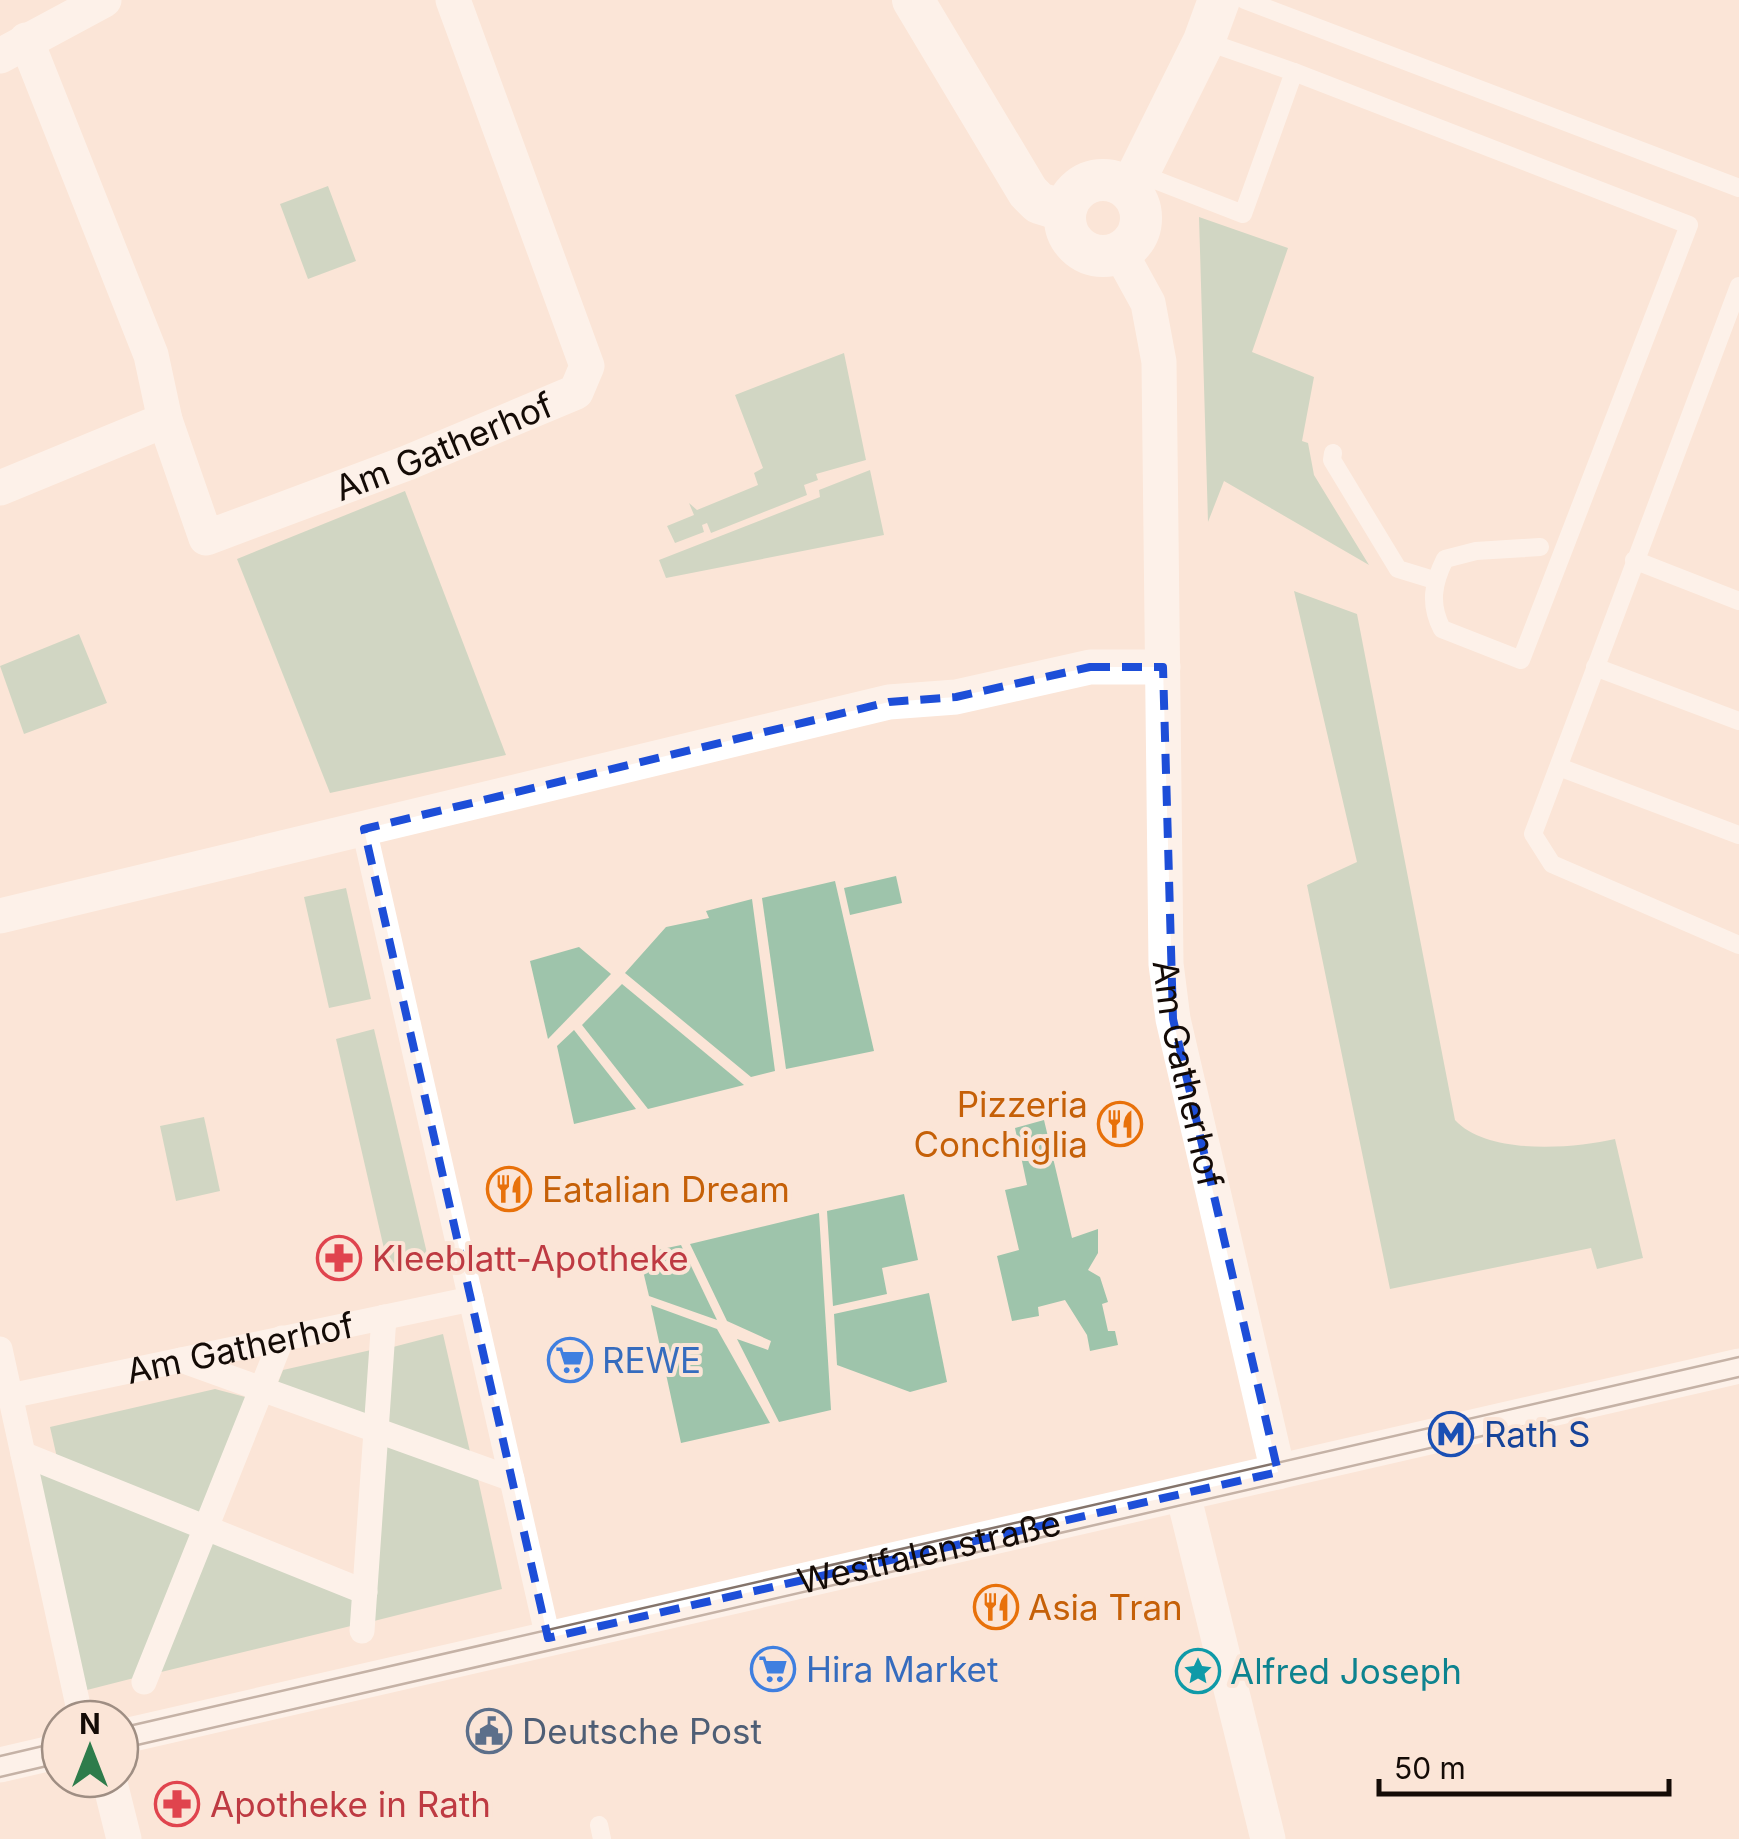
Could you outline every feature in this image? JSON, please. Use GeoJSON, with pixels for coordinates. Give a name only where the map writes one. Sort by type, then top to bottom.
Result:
{"type":"FeatureCollection","features":[{"type":"Feature","properties":{"kind":"street","name":"Am Gatherhof"},"geometry":{"type":"LineString","coordinates":[[104,0],[13,48],[152,355],[165,420],[206,538],[406,463],[576,392],[587,366],[453,0]]}},
{"type":"Feature","properties":{"kind":"street"},"geometry":{"type":"LineString","coordinates":[[913,0],[1028,192],[1039,203],[1065,211]]}},
{"type":"Feature","properties":{"kind":"street"},"geometry":{"type":"LineString","coordinates":[[1135,182],[1086,183],[1068,200],[1068,235],[1085,252],[1096,256],[1120,252],[1130,245],[1141,223],[1135,182],[1204,41],[1219,0]]}},
{"type":"Feature","properties":{"kind":"street","name":"Am Gatherhof"},"geometry":{"type":"LineString","coordinates":[[1120,252],[1148,302],[1159,362],[1166,964],[1173,1018],[1278,1472]]}},
{"type":"Feature","properties":{"kind":"street"},"geometry":{"type":"LineString","coordinates":[[0,488],[165,420]]}},
{"type":"Feature","properties":{"kind":"street"},"geometry":{"type":"LineString","coordinates":[[0,916],[889,702],[956,697],[1090,667],[1163,667]]}},
{"type":"Feature","properties":{"kind":"street"},"geometry":{"type":"LineString","coordinates":[[364,829],[548,1638]]}},
{"type":"Feature","properties":{"kind":"street","name":"Am Gatherhof"},"geometry":{"type":"LineString","coordinates":[[10,1396],[471,1299]]}},
{"type":"Feature","properties":{"kind":"street"},"geometry":{"type":"LineString","coordinates":[[362,1631],[384,1317]]}},
{"type":"Feature","properties":{"kind":"street"},"geometry":{"type":"LineString","coordinates":[[144,1682],[282,1338]]}},
{"type":"Feature","properties":{"kind":"street"},"geometry":{"type":"LineString","coordinates":[[0,1348],[77,1699]]}},
{"type":"Feature","properties":{"kind":"street"},"geometry":{"type":"LineString","coordinates":[[180,1360],[512,1479]]}},
{"type":"Feature","properties":{"kind":"street","name":"Westfalenstraße"},"geometry":{"type":"LineString","coordinates":[[140,1733],[1739,1366]]}},
{"type":"Feature","properties":{"kind":"street"},"geometry":{"type":"LineString","coordinates":[[23,1454],[365,1592]]}},
{"type":"Feature","properties":{"kind":"street"},"geometry":{"type":"LineString","coordinates":[[1183,1494],[1268,1839]]}},
{"type":"Feature","properties":{"kind":"street"},"geometry":{"type":"LineString","coordinates":[[0,1765],[40,1756]]}},
{"type":"Feature","properties":{"kind":"street"},"geometry":{"type":"LineString","coordinates":[[114,1799],[124,1839]]}},
{"type":"Feature","properties":{"kind":"lane"},"geometry":{"type":"LineString","coordinates":[[1246,0],[1739,188]]}},
{"type":"Feature","properties":{"kind":"lane"},"geometry":{"type":"LineString","coordinates":[[1204,41],[1689,225],[1520,660],[1442,629],[1434,612],[1434,580],[1445,559],[1476,551],[1540,547]]}},
{"type":"Feature","properties":{"kind":"lane"},"geometry":{"type":"LineString","coordinates":[[1135,182],[1243,214],[1294,72]]}},
{"type":"Feature","properties":{"kind":"lane"},"geometry":{"type":"LineString","coordinates":[[1738,294],[1533,834],[1552,864],[1739,944]]}},
{"type":"Feature","properties":{"kind":"lane"},"geometry":{"type":"LineString","coordinates":[[1333,453],[1332,460],[1398,569],[1434,580]]}},
{"type":"Feature","properties":{"kind":"lane"},"geometry":{"type":"LineString","coordinates":[[1634,560],[1739,601]]}},
{"type":"Feature","properties":{"kind":"lane"},"geometry":{"type":"LineString","coordinates":[[1594,667],[1739,721]]}},
{"type":"Feature","properties":{"kind":"lane"},"geometry":{"type":"LineString","coordinates":[[1559,766],[1739,835]]}},
{"type":"Feature","properties":{"kind":"highlighted area"},"geometry":{"type":"Polygon","coordinates":[[[1090,667],[1163,667],[1173,1019],[1278,1472],[548,1638],[364,829],[889,702],[956,697],[1090,667]]]}},
{"type":"Feature","properties":{"kind":"green space"},"geometry":{"type":"Polygon","coordinates":[[[328,186],[356,261],[308,279],[280,204],[328,186]]]}},
{"type":"Feature","properties":{"kind":"green space"},"geometry":{"type":"Polygon","coordinates":[[[1199,217],[1288,248],[1252,352],[1314,377],[1302,441],[1308,443],[1314,475],[1369,565],[1224,481],[1208,522],[1199,217]]]}},
{"type":"Feature","properties":{"kind":"green space"},"geometry":{"type":"Polygon","coordinates":[[[844,353],[866,460],[816,474],[818,480],[804,485],[807,495],[711,533],[707,523],[702,525],[704,532],[675,543],[667,526],[694,515],[689,503],[697,510],[758,485],[754,473],[763,468],[735,395],[844,353]]]}},
{"type":"Feature","properties":{"kind":"green space"},"geometry":{"type":"Polygon","coordinates":[[[870,470],[884,535],[666,578],[659,560],[820,497],[819,490],[870,470]]]}},
{"type":"Feature","properties":{"kind":"green space"},"geometry":{"type":"Polygon","coordinates":[[[405,491],[506,755],[330,793],[237,559],[405,491]]]}},
{"type":"Feature","properties":{"kind":"green space"},"geometry":{"type":"Polygon","coordinates":[[[1294,591],[1357,614],[1455,1120],[1469,1131],[1508,1144],[1553,1147],[1615,1139],[1643,1258],[1597,1269],[1591,1248],[1390,1289],[1307,885],[1357,862],[1294,591]]]}},
{"type":"Feature","properties":{"kind":"green space"},"geometry":{"type":"Polygon","coordinates":[[[79,634],[107,703],[24,734],[0,666],[79,634]]]}},
{"type":"Feature","properties":{"kind":"green space"},"geometry":{"type":"Polygon","coordinates":[[[896,876],[902,903],[850,915],[844,888],[896,876]]]}},
{"type":"Feature","properties":{"kind":"green space"},"geometry":{"type":"Polygon","coordinates":[[[835,881],[874,1051],[786,1069],[762,898],[835,881]]]}},
{"type":"Feature","properties":{"kind":"green space"},"geometry":{"type":"Polygon","coordinates":[[[346,888],[371,999],[329,1008],[304,897],[346,888]]]}},
{"type":"Feature","properties":{"kind":"green space"},"geometry":{"type":"Polygon","coordinates":[[[752,899],[775,1071],[751,1077],[625,973],[666,927],[709,918],[706,911],[752,899]]]}},
{"type":"Feature","properties":{"kind":"green space"},"geometry":{"type":"Polygon","coordinates":[[[579,947],[611,974],[548,1039],[530,961],[579,947]]]}},
{"type":"Feature","properties":{"kind":"green space"},"geometry":{"type":"Polygon","coordinates":[[[622,984],[744,1085],[648,1109],[582,1025],[622,984]]]}},
{"type":"Feature","properties":{"kind":"green space"},"geometry":{"type":"Polygon","coordinates":[[[374,1029],[430,1266],[390,1275],[336,1039],[374,1029]]]}},
{"type":"Feature","properties":{"kind":"green space"},"geometry":{"type":"Polygon","coordinates":[[[574,1030],[636,1109],[574,1124],[557,1046],[574,1030]]]}},
{"type":"Feature","properties":{"kind":"green space"},"geometry":{"type":"Polygon","coordinates":[[[204,1117],[220,1191],[176,1201],[160,1126],[204,1117]]]}},
{"type":"Feature","properties":{"kind":"green space"},"geometry":{"type":"Polygon","coordinates":[[[1044,1120],[1072,1238],[1098,1229],[1098,1253],[1088,1270],[1100,1277],[1108,1302],[1102,1304],[1108,1331],[1115,1331],[1118,1345],[1090,1351],[1087,1335],[1065,1300],[1038,1307],[1039,1316],[1012,1321],[997,1256],[1019,1250],[1005,1190],[1027,1185],[1015,1128],[1044,1120]]]}},
{"type":"Feature","properties":{"kind":"green space"},"geometry":{"type":"Polygon","coordinates":[[[904,1194],[918,1260],[882,1268],[887,1294],[833,1306],[827,1211],[904,1194]]]}},
{"type":"Feature","properties":{"kind":"green space"},"geometry":{"type":"Polygon","coordinates":[[[819,1213],[831,1410],[779,1422],[737,1339],[768,1350],[771,1341],[727,1321],[690,1244],[819,1213]]]}},
{"type":"Feature","properties":{"kind":"green space"},"geometry":{"type":"Polygon","coordinates":[[[681,1245],[717,1320],[649,1296],[639,1254],[681,1245]]]}},
{"type":"Feature","properties":{"kind":"green space"},"geometry":{"type":"Polygon","coordinates":[[[929,1293],[947,1382],[910,1392],[837,1365],[834,1314],[929,1293]]]}},
{"type":"Feature","properties":{"kind":"green space"},"geometry":{"type":"Polygon","coordinates":[[[651,1305],[717,1329],[770,1423],[681,1443],[651,1305]]]}},
{"type":"Feature","properties":{"kind":"green space"},"geometry":{"type":"Polygon","coordinates":[[[443,1334],[471,1456],[385,1427],[393,1347],[443,1334]]]}},
{"type":"Feature","properties":{"kind":"green space"},"geometry":{"type":"Polygon","coordinates":[[[371,1350],[367,1421],[276,1388],[283,1370],[371,1350]]]}},
{"type":"Feature","properties":{"kind":"green space"},"geometry":{"type":"Polygon","coordinates":[[[215,1389],[249,1398],[200,1519],[58,1462],[50,1427],[215,1389]]]}},
{"type":"Feature","properties":{"kind":"green space"},"geometry":{"type":"Polygon","coordinates":[[[384,1445],[478,1479],[502,1589],[374,1621],[384,1445]]]}},
{"type":"Feature","properties":{"kind":"green space"},"geometry":{"type":"Polygon","coordinates":[[[32,1465],[195,1532],[138,1677],[87,1690],[32,1465]]]}},
{"type":"Feature","properties":{"kind":"green space"},"geometry":{"type":"Polygon","coordinates":[[[213,1539],[357,1597],[355,1625],[157,1673],[213,1539]]]}},
{"type":"Feature","properties":{"kind":"tram line"},"geometry":{"type":"LineString","coordinates":[[140,1723],[1739,1357]]}},
{"type":"Feature","properties":{"kind":"tram line"},"geometry":{"type":"LineString","coordinates":[[140,1744],[1739,1377]]}},
{"type":"Feature","properties":{"kind":"tram line"},"geometry":{"type":"LineString","coordinates":[[0,1756],[40,1747]]}},
{"type":"Feature","properties":{"kind":"tram line"},"geometry":{"type":"LineString","coordinates":[[0,1777],[40,1768]]}},
{"type":"Feature","properties":{"kind":"place","name":"Pizzeria Conchiglia"},"geometry":{"type":"Point","coordinates":[1120,1124]}},
{"type":"Feature","properties":{"kind":"place","name":"Eatalian Dream"},"geometry":{"type":"Point","coordinates":[509,1189]}},
{"type":"Feature","properties":{"kind":"place","name":"Kleeblatt-Apotheke"},"geometry":{"type":"Point","coordinates":[339,1258]}},
{"type":"Feature","properties":{"kind":"place","name":"REWE"},"geometry":{"type":"Point","coordinates":[570,1360]}},
{"type":"Feature","properties":{"kind":"place","name":"Rath S"},"geometry":{"type":"Point","coordinates":[1451,1434]}},
{"type":"Feature","properties":{"kind":"place","name":"Asia Tran"},"geometry":{"type":"Point","coordinates":[996,1607]}},
{"type":"Feature","properties":{"kind":"place","name":"Hira Market"},"geometry":{"type":"Point","coordinates":[773,1669]}},
{"type":"Feature","properties":{"kind":"place","name":"Alfred Joseph"},"geometry":{"type":"Point","coordinates":[1198,1671]}},
{"type":"Feature","properties":{"kind":"place","name":"Deutsche Post"},"geometry":{"type":"Point","coordinates":[489,1731]}},
{"type":"Feature","properties":{"kind":"place","name":"Apotheke in Rath"},"geometry":{"type":"Point","coordinates":[177,1804]}}]}
